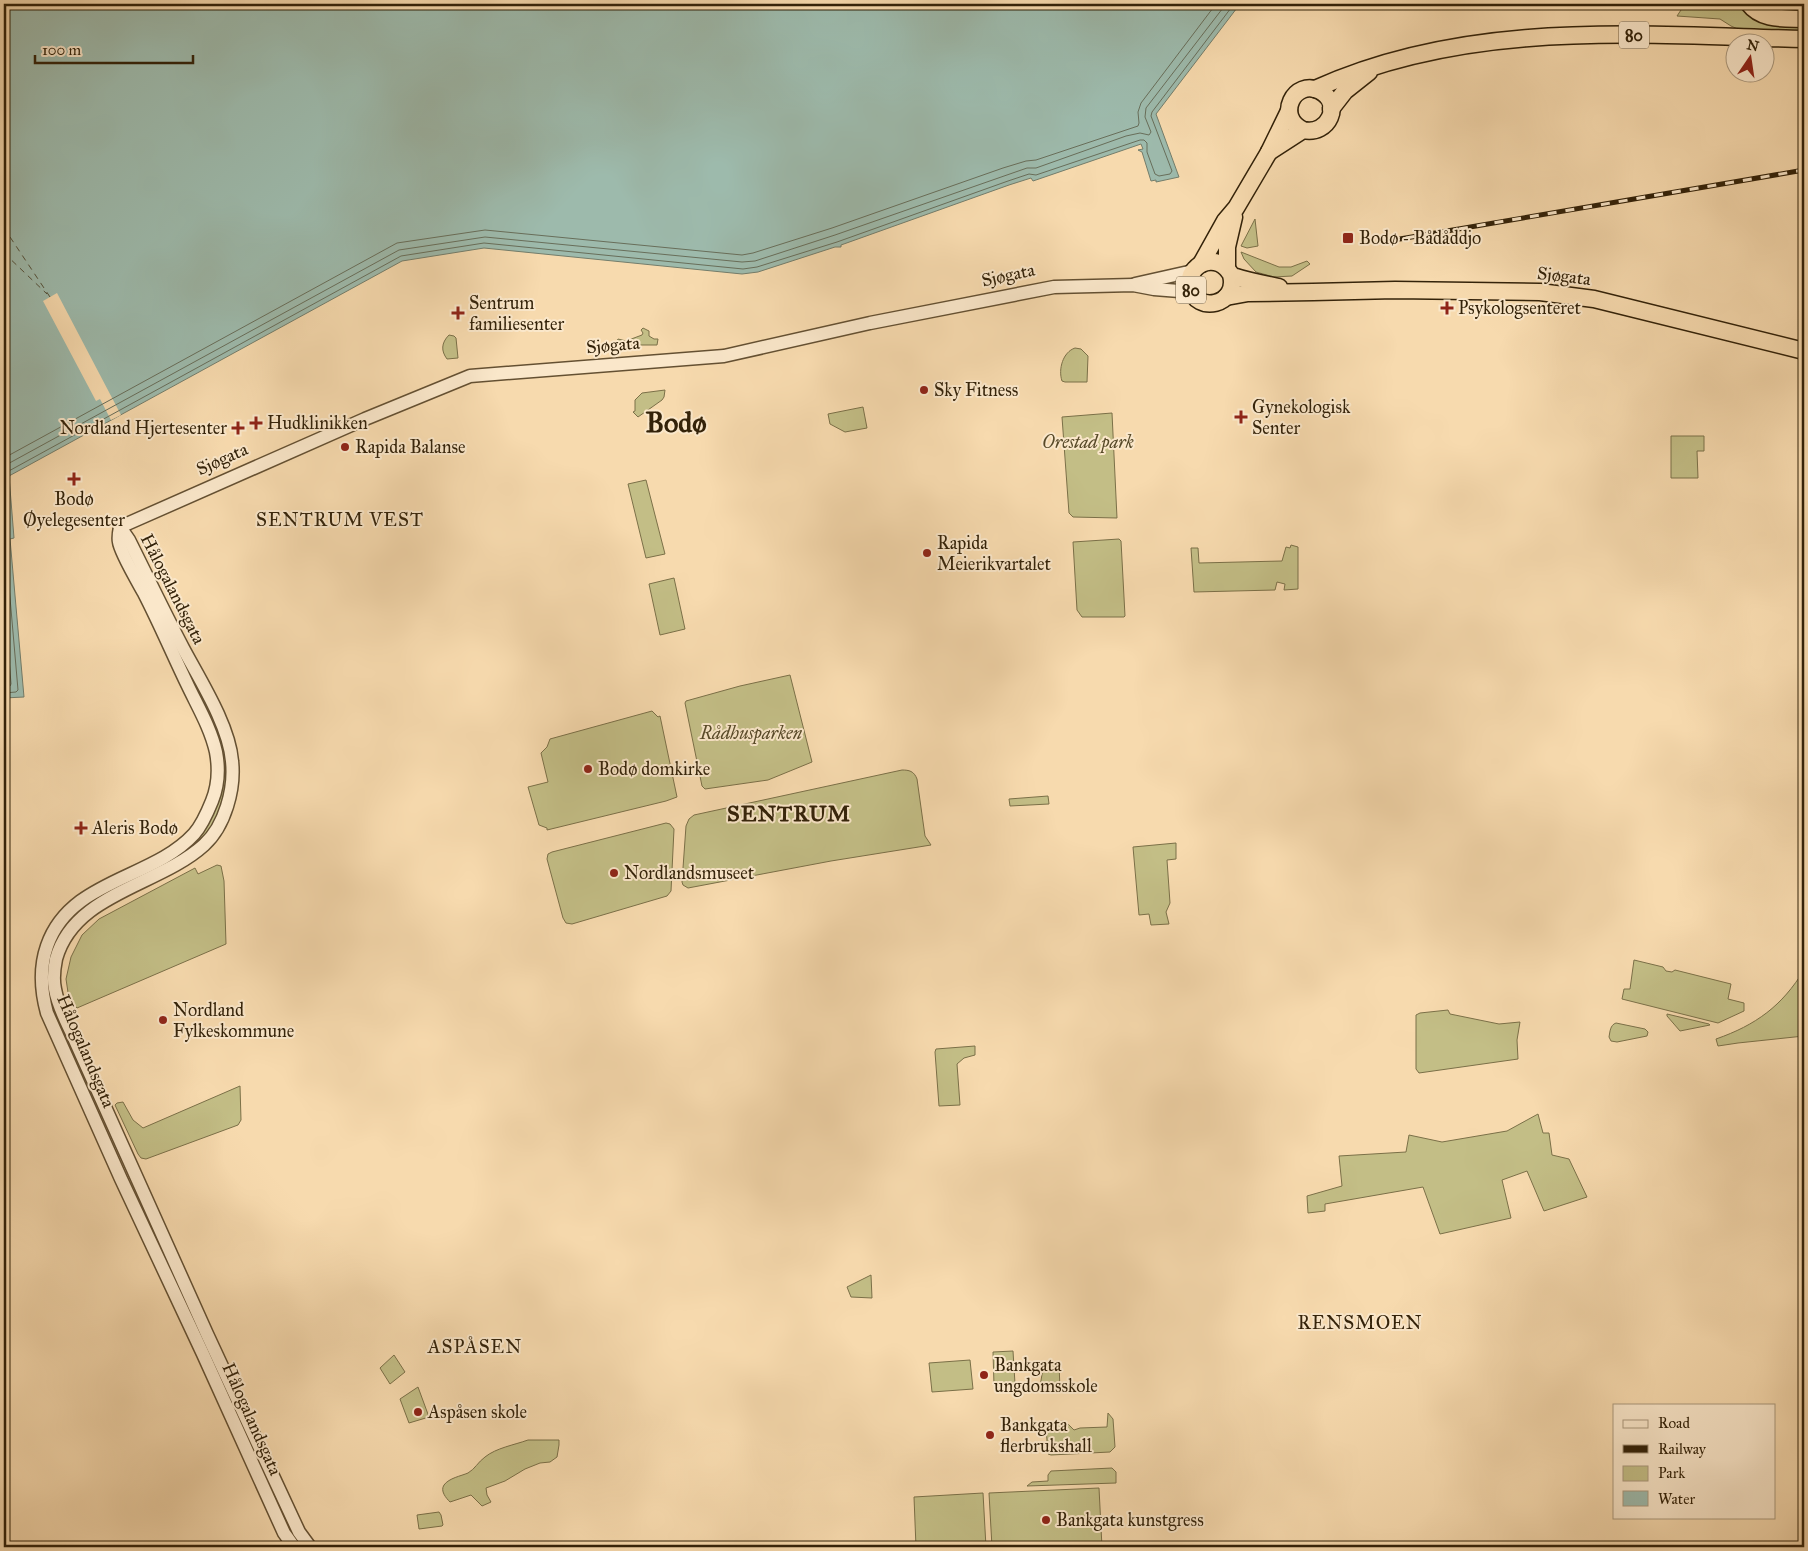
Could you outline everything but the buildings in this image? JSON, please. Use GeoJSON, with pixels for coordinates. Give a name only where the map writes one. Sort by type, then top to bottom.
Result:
{"type":"FeatureCollection","features":[{"type":"Feature","properties":{"kind":"highway"},"geometry":{"type":"LineString","coordinates":[[1749,4],[1758,12],[1767,16],[1804,19]]}},
{"type":"Feature","properties":{"kind":"highway","name":"80"},"geometry":{"type":"LineString","coordinates":[[1192,292],[1190,279],[1225,221],[1236,208],[1269,152],[1289,111],[1290,103],[1296,94],[1306,89],[1315,89],[1357,71],[1426,52],[1464,45],[1539,37],[1610,35],[1804,39]]}},
{"type":"Feature","properties":{"kind":"highway","name":"80"},"geometry":{"type":"LineString","coordinates":[[1269,152],[1303,130],[1311,131],[1322,127],[1330,118],[1331,109],[1345,91],[1374,67]]}},
{"type":"Feature","properties":{"kind":"highway"},"geometry":{"type":"LineString","coordinates":[[1315,89],[1326,96],[1331,109]]}},
{"type":"Feature","properties":{"kind":"highway"},"geometry":{"type":"LineString","coordinates":[[1289,111],[1295,125],[1303,130]]}},
{"type":"Feature","properties":{"kind":"highway","name":"80"},"geometry":{"type":"LineString","coordinates":[[1226,297],[1232,284],[1227,247],[1236,208]]}},
{"type":"Feature","properties":{"kind":"highway","name":"Sjøgata"},"geometry":{"type":"LineString","coordinates":[[1197,267],[1215,262],[1229,272],[1269,285],[1313,292]]}},
{"type":"Feature","properties":{"kind":"highway","name":"Sjøgata"},"geometry":{"type":"LineString","coordinates":[[1192,292],[1199,300],[1209,304],[1220,302],[1226,297],[1248,293],[1514,291],[1570,295],[1804,351]]}},
{"type":"Feature","properties":{"kind":"street","name":"Sjøgata"},"geometry":{"type":"LineString","coordinates":[[1133,285],[1197,267]]}},
{"type":"Feature","properties":{"kind":"street","name":"Sjøgata"},"geometry":{"type":"LineString","coordinates":[[120,527],[372,415],[470,376],[724,356],[870,323],[1054,287],[1133,285],[1192,292]]}},
{"type":"Feature","properties":{"kind":"street","name":"Hålogalandsgata"},"geometry":{"type":"LineString","coordinates":[[120,527],[119,544],[162,629],[214,744],[217,766],[216,789],[206,815],[195,833],[180,846],[166,856],[84,898],[67,914],[56,928],[47,947],[42,972],[42,989],[48,1013],[121,1179],[284,1533],[294,1547]]}},
{"type":"Feature","properties":{"kind":"street","name":"Hålogalandsgata"},"geometry":{"type":"LineString","coordinates":[[120,527],[129,540],[196,671],[227,737],[233,763],[231,789],[229,800],[215,831],[205,844],[170,868],[97,906],[70,928],[57,958],[54,980],[55,989],[60,1008],[213,1346],[299,1532],[310,1547]]}},
{"type":"Feature","properties":{"kind":"green space"},"geometry":{"type":"Polygon","coordinates":[[[1685,4],[1738,4],[1741,8],[1804,24],[1804,32],[1740,30],[1720,19],[1677,16],[1685,4]]]}},
{"type":"Feature","properties":{"kind":"green space"},"geometry":{"type":"Polygon","coordinates":[[[1255,219],[1258,246],[1247,248],[1241,246],[1255,219]]]}},
{"type":"Feature","properties":{"kind":"green space"},"geometry":{"type":"Polygon","coordinates":[[[1241,252],[1279,267],[1291,267],[1307,261],[1310,264],[1292,276],[1274,277],[1256,272],[1244,259],[1241,252]]]}},
{"type":"Feature","properties":{"kind":"green space"},"geometry":{"type":"Polygon","coordinates":[[[643,328],[649,331],[649,336],[658,339],[657,345],[615,345],[618,339],[626,341],[642,335],[641,330],[643,328]]]}},
{"type":"Feature","properties":{"kind":"green space"},"geometry":{"type":"Polygon","coordinates":[[[449,335],[456,338],[458,358],[447,359],[444,353],[443,344],[449,335]]]}},
{"type":"Feature","properties":{"kind":"green space"},"geometry":{"type":"Polygon","coordinates":[[[1075,348],[1081,349],[1088,356],[1087,382],[1062,381],[1062,362],[1067,353],[1075,348]]]}},
{"type":"Feature","properties":{"kind":"green space"},"geometry":{"type":"Polygon","coordinates":[[[665,390],[662,400],[638,417],[633,412],[635,411],[635,400],[642,393],[665,390]]]}},
{"type":"Feature","properties":{"kind":"green space"},"geometry":{"type":"Polygon","coordinates":[[[863,407],[867,428],[845,432],[830,424],[828,414],[863,407]]]}},
{"type":"Feature","properties":{"kind":"green space","name":"Orestad park"},"geometry":{"type":"Polygon","coordinates":[[[1112,413],[1117,518],[1073,517],[1069,513],[1062,417],[1112,413]]]}},
{"type":"Feature","properties":{"kind":"green space"},"geometry":{"type":"Polygon","coordinates":[[[1671,436],[1704,436],[1704,451],[1697,451],[1698,478],[1671,478],[1671,436]]]}},
{"type":"Feature","properties":{"kind":"green space"},"geometry":{"type":"Polygon","coordinates":[[[646,480],[665,554],[646,558],[628,484],[646,480]]]}},
{"type":"Feature","properties":{"kind":"green space"},"geometry":{"type":"Polygon","coordinates":[[[1119,539],[1121,541],[1125,616],[1082,617],[1077,610],[1073,542],[1119,539]]]}},
{"type":"Feature","properties":{"kind":"green space"},"geometry":{"type":"Polygon","coordinates":[[[1291,545],[1298,547],[1298,589],[1284,590],[1285,584],[1277,582],[1275,590],[1194,592],[1191,548],[1198,548],[1199,563],[1282,561],[1286,547],[1290,548],[1291,545]]]}},
{"type":"Feature","properties":{"kind":"green space"},"geometry":{"type":"Polygon","coordinates":[[[674,578],[685,629],[660,635],[649,584],[674,578]]]}},
{"type":"Feature","properties":{"kind":"green space","name":"Rådhusparken"},"geometry":{"type":"Polygon","coordinates":[[[790,675],[812,762],[768,780],[705,789],[702,786],[686,701],[790,675]]]}},
{"type":"Feature","properties":{"kind":"green space"},"geometry":{"type":"Polygon","coordinates":[[[652,711],[658,717],[660,716],[677,797],[547,830],[547,828],[539,825],[528,787],[548,782],[541,753],[547,747],[550,739],[652,711]]]}},
{"type":"Feature","properties":{"kind":"green space"},"geometry":{"type":"Polygon","coordinates":[[[219,742],[223,743],[227,770],[225,793],[214,823],[188,852],[65,930],[54,1005],[51,1007],[48,997],[49,957],[63,927],[71,917],[87,904],[200,835],[219,742]]]}},
{"type":"Feature","properties":{"kind":"green space"},"geometry":{"type":"Polygon","coordinates":[[[902,770],[911,771],[917,779],[925,836],[931,845],[831,861],[688,888],[683,885],[686,826],[689,819],[694,815],[902,770]]]}},
{"type":"Feature","properties":{"kind":"green space"},"geometry":{"type":"Polygon","coordinates":[[[1048,796],[1049,804],[1010,806],[1009,799],[1048,796]]]}},
{"type":"Feature","properties":{"kind":"green space"},"geometry":{"type":"Polygon","coordinates":[[[666,823],[670,824],[674,829],[671,891],[667,896],[572,924],[566,923],[547,859],[548,854],[666,823]]]}},
{"type":"Feature","properties":{"kind":"green space"},"geometry":{"type":"Polygon","coordinates":[[[1176,843],[1176,859],[1167,860],[1170,903],[1166,912],[1169,924],[1151,925],[1149,914],[1139,915],[1133,847],[1176,843]]]}},
{"type":"Feature","properties":{"kind":"green space"},"geometry":{"type":"Polygon","coordinates":[[[217,865],[221,866],[224,881],[226,944],[77,1008],[69,999],[66,979],[71,957],[82,935],[99,919],[195,868],[198,874],[217,865]]]}},
{"type":"Feature","properties":{"kind":"green space"},"geometry":{"type":"Polygon","coordinates":[[[1634,960],[1663,967],[1666,971],[1672,972],[1675,970],[1731,984],[1728,999],[1744,1003],[1744,1011],[1718,1023],[1622,999],[1624,989],[1630,989],[1634,960]]]}},
{"type":"Feature","properties":{"kind":"green space"},"geometry":{"type":"Polygon","coordinates":[[[1804,970],[1804,1036],[1718,1046],[1716,1039],[1756,1021],[1767,1013],[1787,994],[1804,970]]]}},
{"type":"Feature","properties":{"kind":"green space"},"geometry":{"type":"Polygon","coordinates":[[[1448,1010],[1450,1014],[1499,1024],[1520,1022],[1517,1040],[1518,1059],[1419,1073],[1416,1069],[1416,1015],[1448,1010]]]}},
{"type":"Feature","properties":{"kind":"green space"},"geometry":{"type":"Polygon","coordinates":[[[1667,1014],[1709,1024],[1710,1025],[1680,1031],[1667,1014]]]}},
{"type":"Feature","properties":{"kind":"green space"},"geometry":{"type":"Polygon","coordinates":[[[1616,1023],[1645,1029],[1648,1032],[1647,1036],[1617,1042],[1611,1041],[1609,1037],[1611,1029],[1616,1023]]]}},
{"type":"Feature","properties":{"kind":"green space"},"geometry":{"type":"Polygon","coordinates":[[[975,1046],[975,1055],[964,1058],[957,1064],[960,1105],[939,1106],[936,1049],[975,1046]]]}},
{"type":"Feature","properties":{"kind":"green space"},"geometry":{"type":"Polygon","coordinates":[[[240,1086],[241,1120],[238,1125],[146,1159],[141,1158],[138,1154],[115,1105],[123,1102],[133,1120],[143,1128],[240,1086]]]}},
{"type":"Feature","properties":{"kind":"green space"},"geometry":{"type":"Polygon","coordinates":[[[1538,1114],[1543,1133],[1549,1133],[1552,1155],[1569,1159],[1587,1197],[1544,1211],[1527,1171],[1502,1180],[1511,1218],[1440,1234],[1423,1187],[1325,1204],[1325,1211],[1308,1213],[1307,1196],[1342,1186],[1339,1156],[1406,1152],[1409,1135],[1442,1142],[1507,1131],[1538,1114]]]}},
{"type":"Feature","properties":{"kind":"green space"},"geometry":{"type":"Polygon","coordinates":[[[871,1275],[872,1298],[851,1297],[847,1287],[871,1275]]]}},
{"type":"Feature","properties":{"kind":"green space"},"geometry":{"type":"Polygon","coordinates":[[[1013,1351],[1015,1384],[994,1385],[993,1352],[1013,1351]]]}},
{"type":"Feature","properties":{"kind":"green space"},"geometry":{"type":"Polygon","coordinates":[[[394,1355],[405,1372],[390,1384],[380,1368],[394,1355]]]}},
{"type":"Feature","properties":{"kind":"green space"},"geometry":{"type":"Polygon","coordinates":[[[970,1360],[973,1389],[932,1392],[929,1363],[970,1360]]]}},
{"type":"Feature","properties":{"kind":"green space"},"geometry":{"type":"Polygon","coordinates":[[[1059,1362],[1060,1391],[1039,1392],[1044,1363],[1059,1362]]]}},
{"type":"Feature","properties":{"kind":"green space"},"geometry":{"type":"Polygon","coordinates":[[[418,1387],[429,1417],[409,1423],[400,1399],[418,1387]]]}},
{"type":"Feature","properties":{"kind":"green space"},"geometry":{"type":"Polygon","coordinates":[[[1108,1413],[1113,1419],[1115,1447],[1110,1452],[1048,1454],[1046,1427],[1049,1422],[1065,1421],[1074,1430],[1107,1427],[1108,1413]]]}},
{"type":"Feature","properties":{"kind":"green space"},"geometry":{"type":"Polygon","coordinates":[[[528,1440],[559,1440],[557,1457],[550,1462],[540,1463],[525,1469],[505,1481],[486,1488],[491,1502],[482,1506],[471,1495],[450,1502],[445,1496],[443,1492],[444,1485],[473,1470],[489,1454],[528,1440]]]}},
{"type":"Feature","properties":{"kind":"green space"},"geometry":{"type":"Polygon","coordinates":[[[1112,1468],[1116,1472],[1116,1483],[1027,1486],[1032,1482],[1048,1481],[1048,1475],[1051,1471],[1112,1468]]]}},
{"type":"Feature","properties":{"kind":"green space","name":"Bankgata kunstgress"},"geometry":{"type":"Polygon","coordinates":[[[1099,1488],[1102,1547],[992,1547],[989,1493],[1099,1488]]]}},
{"type":"Feature","properties":{"kind":"green space"},"geometry":{"type":"Polygon","coordinates":[[[983,1493],[986,1547],[916,1547],[914,1497],[983,1493]]]}},
{"type":"Feature","properties":{"kind":"green space"},"geometry":{"type":"Polygon","coordinates":[[[439,1512],[442,1526],[419,1529],[417,1515],[439,1512]]]}},
{"type":"Feature","properties":{"kind":"water"},"geometry":{"type":"Polygon","coordinates":[[[4,4],[1240,4],[1156,114],[1179,177],[1156,182],[1156,180],[1151,181],[1142,152],[1138,150],[1143,149],[1141,144],[1033,181],[1031,178],[1009,185],[841,245],[841,247],[835,247],[758,272],[742,274],[484,248],[402,261],[9,476],[14,538],[10,539],[24,697],[4,698],[4,4]]]}},
{"type":"Feature","properties":{"kind":"pier"},"geometry":{"type":"Polygon","coordinates":[[[57,293],[121,415],[111,420],[100,399],[96,401],[43,301],[57,293]]]}},
{"type":"Feature","properties":{"kind":"ferry route"},"geometry":{"type":"LineString","coordinates":[[4,228],[50,297]]}},
{"type":"Feature","properties":{"kind":"ferry route"},"geometry":{"type":"LineString","coordinates":[[4,253],[47,294]]}},
{"type":"Feature","properties":{"kind":"railway"},"geometry":{"type":"LineString","coordinates":[[1388,241],[1804,170]]}},
{"type":"Feature","properties":{"kind":"place","name":"Bodø - Bådåddjo"},"geometry":{"type":"Point","coordinates":[1348,238]}},
{"type":"Feature","properties":{"kind":"place","name":"Psykologsenteret"},"geometry":{"type":"Point","coordinates":[1447,308]}},
{"type":"Feature","properties":{"kind":"place","name":"Sentrum familiesenter"},"geometry":{"type":"Point","coordinates":[458,313]}},
{"type":"Feature","properties":{"kind":"place","name":"Sky Fitness"},"geometry":{"type":"Point","coordinates":[924,390]}},
{"type":"Feature","properties":{"kind":"place","name":"Gynekologisk Senter"},"geometry":{"type":"Point","coordinates":[1241,417]}},
{"type":"Feature","properties":{"kind":"place","name":"Hudklinikken"},"geometry":{"type":"Point","coordinates":[256,423]}},
{"type":"Feature","properties":{"kind":"place","name":"Nordland Hjertesenter"},"geometry":{"type":"Point","coordinates":[238,428]}},
{"type":"Feature","properties":{"kind":"place","name":"Rapida Balanse"},"geometry":{"type":"Point","coordinates":[345,447]}},
{"type":"Feature","properties":{"kind":"place","name":"Bodø Øyelegesenter"},"geometry":{"type":"Point","coordinates":[74,479]}},
{"type":"Feature","properties":{"kind":"place","name":"Rapida Meierikvartalet"},"geometry":{"type":"Point","coordinates":[927,553]}},
{"type":"Feature","properties":{"kind":"place","name":"Bodø domkirke"},"geometry":{"type":"Point","coordinates":[588,769]}},
{"type":"Feature","properties":{"kind":"place","name":"Aleris Bodø"},"geometry":{"type":"Point","coordinates":[81,828]}},
{"type":"Feature","properties":{"kind":"place","name":"Nordlandsmuseet"},"geometry":{"type":"Point","coordinates":[614,873]}},
{"type":"Feature","properties":{"kind":"place","name":"Nordland Fylkeskommune"},"geometry":{"type":"Point","coordinates":[163,1020]}},
{"type":"Feature","properties":{"kind":"place","name":"Bankgata ungdomsskole"},"geometry":{"type":"Point","coordinates":[984,1375]}},
{"type":"Feature","properties":{"kind":"place","name":"Aspåsen skole"},"geometry":{"type":"Point","coordinates":[418,1412]}},
{"type":"Feature","properties":{"kind":"place","name":"Bankgata flerbrukshall"},"geometry":{"type":"Point","coordinates":[990,1435]}},
{"type":"Feature","properties":{"kind":"place","name":"Bankgata kunstgress"},"geometry":{"type":"Point","coordinates":[1046,1520]}},
{"type":"Feature","properties":{"kind":"district","name":"Bodø"},"geometry":{"type":"Point","coordinates":[676,422]}},
{"type":"Feature","properties":{"kind":"district","name":"SENTRUM VEST"},"geometry":{"type":"Point","coordinates":[340,519]}},
{"type":"Feature","properties":{"kind":"district","name":"SENTRUM"},"geometry":{"type":"Point","coordinates":[789,813]}},
{"type":"Feature","properties":{"kind":"district","name":"RENSMOEN"},"geometry":{"type":"Point","coordinates":[1360,1322]}},
{"type":"Feature","properties":{"kind":"district","name":"ASPÅSEN"},"geometry":{"type":"Point","coordinates":[475,1346]}}]}
